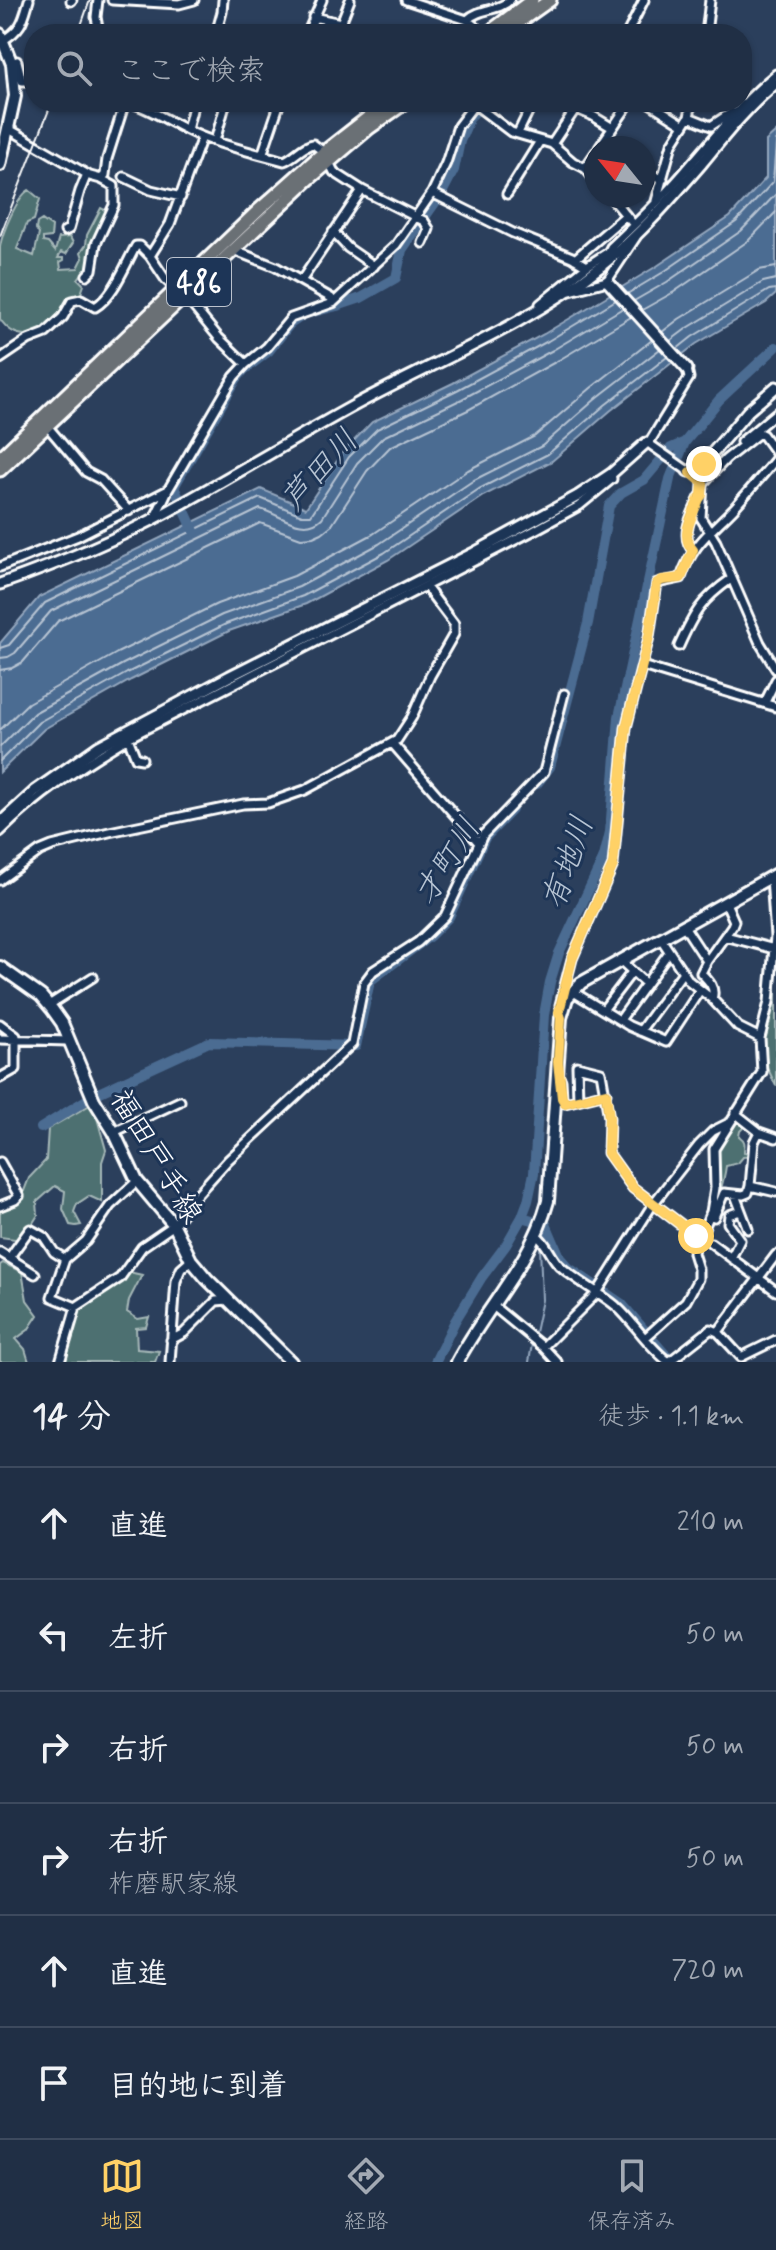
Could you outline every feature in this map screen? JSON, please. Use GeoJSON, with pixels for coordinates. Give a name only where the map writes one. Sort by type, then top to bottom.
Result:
{"type":"FeatureCollection","features":[{"type":"Feature","properties":{"kind":"highway"},"geometry":{"type":"LineString","coordinates":[[499,24],[532,0]]}},
{"type":"Feature","properties":{"kind":"highway"},"geometry":{"type":"LineString","coordinates":[[516,24],[550,0]]}},
{"type":"Feature","properties":{"kind":"highway","name":"486"},"geometry":{"type":"LineString","coordinates":[[0,458],[377,112]]}},
{"type":"Feature","properties":{"kind":"highway","name":"486"},"geometry":{"type":"LineString","coordinates":[[0,470],[180,294],[233,250],[326,157],[392,112]]}},
{"type":"Feature","properties":{"kind":"main road"},"geometry":{"type":"LineString","coordinates":[[0,165],[15,96],[1,39]]}},
{"type":"Feature","properties":{"kind":"main road"},"geometry":{"type":"LineString","coordinates":[[457,1362],[472,1334],[521,1266],[540,1227],[548,1201],[561,1018],[567,998],[581,983],[774,875]]}},
{"type":"Feature","properties":{"kind":"main road","name":"福田戸手線"},"geometry":{"type":"LineString","coordinates":[[0,967],[41,996],[62,1023],[92,1096],[114,1132],[137,1181],[174,1225],[191,1260],[291,1362]]}},
{"type":"Feature","properties":{"kind":"street"},"geometry":{"type":"LineString","coordinates":[[1,39],[16,33],[29,0]]}},
{"type":"Feature","properties":{"kind":"street"},"geometry":{"type":"LineString","coordinates":[[97,24],[98,0]]}},
{"type":"Feature","properties":{"kind":"street"},"geometry":{"type":"LineString","coordinates":[[112,0],[179,4],[194,0]]}},
{"type":"Feature","properties":{"kind":"street"},"geometry":{"type":"LineString","coordinates":[[219,24],[223,0]]}},
{"type":"Feature","properties":{"kind":"street"},"geometry":{"type":"LineString","coordinates":[[311,24],[322,0]]}},
{"type":"Feature","properties":{"kind":"street"},"geometry":{"type":"LineString","coordinates":[[313,17],[341,23],[350,0]]}},
{"type":"Feature","properties":{"kind":"street"},"geometry":{"type":"LineString","coordinates":[[406,0],[472,24]]}},
{"type":"Feature","properties":{"kind":"street"},"geometry":{"type":"LineString","coordinates":[[467,20],[476,12],[502,6],[510,0]]}},
{"type":"Feature","properties":{"kind":"street"},"geometry":{"type":"LineString","coordinates":[[632,24],[644,0]]}},
{"type":"Feature","properties":{"kind":"street"},"geometry":{"type":"LineString","coordinates":[[707,24],[710,0]]}},
{"type":"Feature","properties":{"kind":"street"},"geometry":{"type":"LineString","coordinates":[[7,61],[17,61],[24,81]]}},
{"type":"Feature","properties":{"kind":"street"},"geometry":{"type":"LineString","coordinates":[[752,96],[776,74]]}},
{"type":"Feature","properties":{"kind":"street"},"geometry":{"type":"LineString","coordinates":[[752,98],[774,85]]}},
{"type":"Feature","properties":{"kind":"street"},"geometry":{"type":"LineString","coordinates":[[752,106],[774,85]]}},
{"type":"Feature","properties":{"kind":"street"},"geometry":{"type":"LineString","coordinates":[[101,179],[105,175],[107,159],[123,112]]}},
{"type":"Feature","properties":{"kind":"street"},"geometry":{"type":"LineString","coordinates":[[153,112],[202,137],[284,161],[313,144],[326,157],[334,172],[419,219],[429,229],[423,243]]}},
{"type":"Feature","properties":{"kind":"street"},"geometry":{"type":"LineString","coordinates":[[187,130],[192,112]]}},
{"type":"Feature","properties":{"kind":"street"},"geometry":{"type":"LineString","coordinates":[[215,141],[223,112]]}},
{"type":"Feature","properties":{"kind":"street"},"geometry":{"type":"LineString","coordinates":[[262,155],[277,112]]}},
{"type":"Feature","properties":{"kind":"street"},"geometry":{"type":"LineString","coordinates":[[154,519],[234,377],[267,347],[291,318],[333,303],[396,245],[419,219],[437,195],[458,126],[471,112]]}},
{"type":"Feature","properties":{"kind":"street"},"geometry":{"type":"LineString","coordinates":[[486,112],[505,128],[552,144],[584,168]]}},
{"type":"Feature","properties":{"kind":"street"},"geometry":{"type":"LineString","coordinates":[[518,133],[528,112]]}},
{"type":"Feature","properties":{"kind":"street"},"geometry":{"type":"LineString","coordinates":[[552,144],[574,112]]}},
{"type":"Feature","properties":{"kind":"street"},"geometry":{"type":"LineString","coordinates":[[587,112],[611,127]]}},
{"type":"Feature","properties":{"kind":"street"},"geometry":{"type":"LineString","coordinates":[[606,136],[622,112]]}},
{"type":"Feature","properties":{"kind":"street"},"geometry":{"type":"LineString","coordinates":[[664,112],[684,125]]}},
{"type":"Feature","properties":{"kind":"street"},"geometry":{"type":"LineString","coordinates":[[656,199],[672,144],[690,112]]}},
{"type":"Feature","properties":{"kind":"street"},"geometry":{"type":"LineString","coordinates":[[689,117],[711,126],[733,112]]}},
{"type":"Feature","properties":{"kind":"street"},"geometry":{"type":"LineString","coordinates":[[656,203],[734,112]]}},
{"type":"Feature","properties":{"kind":"street"},"geometry":{"type":"LineString","coordinates":[[0,584],[154,519],[359,403],[527,318],[568,292],[668,203],[745,112]]}},
{"type":"Feature","properties":{"kind":"street"},"geometry":{"type":"LineString","coordinates":[[9,129],[114,186],[114,205],[96,244],[92,270],[87,275]]}},
{"type":"Feature","properties":{"kind":"street"},"geometry":{"type":"LineString","coordinates":[[150,256],[170,224],[202,137]]}},
{"type":"Feature","properties":{"kind":"street"},"geometry":{"type":"LineString","coordinates":[[507,194],[540,141]]}},
{"type":"Feature","properties":{"kind":"street"},"geometry":{"type":"LineString","coordinates":[[65,231],[69,229],[87,174]]}},
{"type":"Feature","properties":{"kind":"street"},"geometry":{"type":"LineString","coordinates":[[656,176],[663,179]]}},
{"type":"Feature","properties":{"kind":"street"},"geometry":{"type":"LineString","coordinates":[[124,177],[151,190],[181,197]]}},
{"type":"Feature","properties":{"kind":"street"},"geometry":{"type":"LineString","coordinates":[[301,281],[362,190]]}},
{"type":"Feature","properties":{"kind":"street"},"geometry":{"type":"LineString","coordinates":[[437,195],[587,266]]}},
{"type":"Feature","properties":{"kind":"street"},"geometry":{"type":"LineString","coordinates":[[620,208],[636,231]]}},
{"type":"Feature","properties":{"kind":"street"},"geometry":{"type":"LineString","coordinates":[[568,292],[607,281],[652,208]]}},
{"type":"Feature","properties":{"kind":"street"},"geometry":{"type":"LineString","coordinates":[[575,259],[626,215]]}},
{"type":"Feature","properties":{"kind":"street"},"geometry":{"type":"LineString","coordinates":[[527,318],[527,314],[587,266],[636,231]]}},
{"type":"Feature","properties":{"kind":"street"},"geometry":{"type":"LineString","coordinates":[[333,232],[348,248],[374,266]]}},
{"type":"Feature","properties":{"kind":"street"},"geometry":{"type":"LineString","coordinates":[[0,359],[28,340],[46,333],[63,317],[72,301],[81,299],[98,306],[111,290],[136,246],[140,246],[219,338],[246,364]]}},
{"type":"Feature","properties":{"kind":"street"},"geometry":{"type":"LineString","coordinates":[[233,250],[276,267],[331,298],[333,303]]}},
{"type":"Feature","properties":{"kind":"street"},"geometry":{"type":"LineString","coordinates":[[0,823],[35,791],[99,746],[474,553],[578,496],[649,443],[689,378],[687,369],[607,281]]}},
{"type":"Feature","properties":{"kind":"street"},"geometry":{"type":"LineString","coordinates":[[689,471],[698,470],[748,411],[776,387]]}},
{"type":"Feature","properties":{"kind":"street"},"geometry":{"type":"LineString","coordinates":[[726,459],[730,452],[776,413]]}},
{"type":"Feature","properties":{"kind":"street"},"geometry":{"type":"LineString","coordinates":[[47,426],[86,472],[101,480],[129,511]]}},
{"type":"Feature","properties":{"kind":"street"},"geometry":{"type":"LineString","coordinates":[[561,1018],[559,1012],[572,959],[613,865],[626,728],[649,637],[657,583],[681,578],[693,550],[710,531],[776,456],[759,433],[726,459],[703,483],[701,518],[710,531],[716,542],[760,643],[776,669]]}},
{"type":"Feature","properties":{"kind":"street"},"geometry":{"type":"LineString","coordinates":[[649,443],[703,483]]}},
{"type":"Feature","properties":{"kind":"street"},"geometry":{"type":"LineString","coordinates":[[0,832],[32,803],[128,738],[579,506],[612,479],[611,474]]}},
{"type":"Feature","properties":{"kind":"street"},"geometry":{"type":"LineString","coordinates":[[0,567],[78,536],[168,490]]}},
{"type":"Feature","properties":{"kind":"street"},"geometry":{"type":"LineString","coordinates":[[693,550],[688,545],[686,534],[702,495]]}},
{"type":"Feature","properties":{"kind":"street"},"geometry":{"type":"LineString","coordinates":[[679,646],[702,603],[711,592],[731,579]]}},
{"type":"Feature","properties":{"kind":"street"},"geometry":{"type":"LineString","coordinates":[[0,880],[52,846],[243,804],[268,803],[305,790],[392,743],[404,732],[454,634],[454,624],[426,587]]}},
{"type":"Feature","properties":{"kind":"street"},"geometry":{"type":"LineString","coordinates":[[642,666],[776,707]]}},
{"type":"Feature","properties":{"kind":"street"},"geometry":{"type":"LineString","coordinates":[[765,702],[776,680]]}},
{"type":"Feature","properties":{"kind":"street"},"geometry":{"type":"LineString","coordinates":[[60,1362],[76,1307],[120,1278],[142,1247],[174,1225],[228,1160],[352,1044],[364,983],[373,971],[418,942],[445,916],[483,835],[544,772],[564,694]]}},
{"type":"Feature","properties":{"kind":"street"},"geometry":{"type":"LineString","coordinates":[[128,738],[136,758],[142,759]]}},
{"type":"Feature","properties":{"kind":"street"},"geometry":{"type":"LineString","coordinates":[[392,743],[479,843]]}},
{"type":"Feature","properties":{"kind":"street"},"geometry":{"type":"LineString","coordinates":[[86,756],[101,754]]}},
{"type":"Feature","properties":{"kind":"street"},"geometry":{"type":"LineString","coordinates":[[648,1335],[686,1301],[698,1279],[693,1253],[696,1236],[709,1217],[715,1188],[714,1149],[762,1072],[760,1038],[769,1002],[774,949],[774,875]]}},
{"type":"Feature","properties":{"kind":"street"},"geometry":{"type":"LineString","coordinates":[[712,999],[712,984],[701,973],[734,921],[726,903]]}},
{"type":"Feature","properties":{"kind":"street"},"geometry":{"type":"LineString","coordinates":[[684,926],[707,961]]}},
{"type":"Feature","properties":{"kind":"street"},"geometry":{"type":"LineString","coordinates":[[725,936],[774,949]]}},
{"type":"Feature","properties":{"kind":"street"},"geometry":{"type":"LineString","coordinates":[[661,939],[689,981],[712,999],[738,1027],[760,1038]]}},
{"type":"Feature","properties":{"kind":"street"},"geometry":{"type":"LineString","coordinates":[[620,1020],[669,952]]}},
{"type":"Feature","properties":{"kind":"street"},"geometry":{"type":"LineString","coordinates":[[621,961],[646,984]]}},
{"type":"Feature","properties":{"kind":"street"},"geometry":{"type":"LineString","coordinates":[[603,1010],[632,972]]}},
{"type":"Feature","properties":{"kind":"street"},"geometry":{"type":"LineString","coordinates":[[640,1031],[683,972]]}},
{"type":"Feature","properties":{"kind":"street"},"geometry":{"type":"LineString","coordinates":[[49,1005],[93,977]]}},
{"type":"Feature","properties":{"kind":"street"},"geometry":{"type":"LineString","coordinates":[[572,991],[640,1031],[666,1042],[700,990]]}},
{"type":"Feature","properties":{"kind":"street"},"geometry":{"type":"LineString","coordinates":[[0,1024],[16,1036],[16,1069],[0,1078]]}},
{"type":"Feature","properties":{"kind":"street"},"geometry":{"type":"LineString","coordinates":[[0,1039],[68,1041]]}},
{"type":"Feature","properties":{"kind":"street"},"geometry":{"type":"LineString","coordinates":[[558,1062],[565,1103],[606,1093]]}},
{"type":"Feature","properties":{"kind":"street"},"geometry":{"type":"LineString","coordinates":[[578,1100],[577,1066],[601,1072],[609,1118],[608,1153],[633,1188],[696,1236]]}},
{"type":"Feature","properties":{"kind":"street"},"geometry":{"type":"LineString","coordinates":[[114,1132],[180,1101]]}},
{"type":"Feature","properties":{"kind":"street"},"geometry":{"type":"LineString","coordinates":[[735,1113],[759,1132],[776,1138]]}},
{"type":"Feature","properties":{"kind":"street"},"geometry":{"type":"LineString","coordinates":[[543,1347],[599,1289],[653,1204],[699,1145],[713,1131],[729,1123]]}},
{"type":"Feature","properties":{"kind":"street"},"geometry":{"type":"LineString","coordinates":[[709,1217],[714,1217],[724,1193],[748,1193],[754,1142],[759,1132]]}},
{"type":"Feature","properties":{"kind":"street"},"geometry":{"type":"LineString","coordinates":[[0,1162],[19,1196],[0,1206]]}},
{"type":"Feature","properties":{"kind":"street"},"geometry":{"type":"LineString","coordinates":[[76,1307],[52,1297],[65,1259],[86,1241],[110,1206],[137,1181]]}},
{"type":"Feature","properties":{"kind":"street"},"geometry":{"type":"LineString","coordinates":[[750,1186],[776,1192]]}},
{"type":"Feature","properties":{"kind":"street"},"geometry":{"type":"LineString","coordinates":[[735,1195],[748,1229]]}},
{"type":"Feature","properties":{"kind":"street"},"geometry":{"type":"LineString","coordinates":[[731,1258],[740,1240],[728,1223],[729,1215],[740,1211]]}},
{"type":"Feature","properties":{"kind":"street"},"geometry":{"type":"LineString","coordinates":[[540,1227],[550,1256],[578,1281],[599,1289],[671,1361],[711,1329],[718,1332],[741,1357],[776,1340]]}},
{"type":"Feature","properties":{"kind":"street"},"geometry":{"type":"LineString","coordinates":[[9,1258],[30,1229],[44,1237],[54,1252],[65,1259]]}},
{"type":"Feature","properties":{"kind":"street"},"geometry":{"type":"LineString","coordinates":[[711,1243],[776,1291]]}},
{"type":"Feature","properties":{"kind":"street"},"geometry":{"type":"LineString","coordinates":[[0,1252],[35,1274]]}},
{"type":"Feature","properties":{"kind":"street"},"geometry":{"type":"LineString","coordinates":[[718,1332],[776,1255]]}},
{"type":"Feature","properties":{"kind":"street"},"geometry":{"type":"LineString","coordinates":[[170,1362],[176,1281],[181,1269],[191,1260]]}},
{"type":"Feature","properties":{"kind":"street"},"geometry":{"type":"LineString","coordinates":[[171,1340],[184,1333],[216,1301],[228,1300]]}},
{"type":"Feature","properties":{"kind":"street"},"geometry":{"type":"LineString","coordinates":[[492,1305],[557,1362]]}},
{"type":"Feature","properties":{"kind":"green space"},"geometry":{"type":"Polygon","coordinates":[[[29,190],[40,199],[34,220],[27,223],[17,249],[34,256],[39,234],[37,223],[42,220],[52,227],[51,237],[43,238],[43,242],[55,251],[59,238],[70,237],[73,243],[66,254],[61,252],[58,258],[64,258],[60,262],[61,269],[78,268],[87,235],[101,208],[107,211],[90,267],[78,279],[84,285],[79,299],[72,297],[47,328],[34,335],[18,334],[0,319],[0,247],[11,216],[29,190]]]}},
{"type":"Feature","properties":{"kind":"green space"},"geometry":{"type":"Polygon","coordinates":[[[776,965],[776,1086],[766,1065],[762,1036],[776,965]]]}},
{"type":"Feature","properties":{"kind":"green space"},"geometry":{"type":"Polygon","coordinates":[[[90,1105],[106,1150],[102,1162],[102,1202],[89,1196],[77,1204],[74,1212],[81,1225],[70,1225],[63,1209],[65,1191],[55,1186],[37,1202],[38,1215],[22,1240],[0,1237],[0,1208],[22,1196],[29,1178],[46,1160],[48,1129],[90,1105]]]}},
{"type":"Feature","properties":{"kind":"green space"},"geometry":{"type":"Polygon","coordinates":[[[738,1121],[747,1124],[739,1136],[744,1142],[744,1152],[751,1153],[751,1156],[726,1166],[714,1214],[717,1151],[728,1130],[738,1121]]]}},
{"type":"Feature","properties":{"kind":"green space"},"geometry":{"type":"Polygon","coordinates":[[[3,1263],[22,1272],[27,1300],[38,1315],[28,1330],[16,1339],[25,1349],[29,1362],[0,1362],[0,1265],[3,1263]]]}},
{"type":"Feature","properties":{"kind":"green space"},"geometry":{"type":"Polygon","coordinates":[[[129,1272],[142,1275],[129,1300],[127,1312],[138,1319],[149,1317],[146,1327],[136,1328],[137,1349],[159,1351],[155,1362],[58,1362],[68,1329],[77,1313],[129,1272]]]}},
{"type":"Feature","properties":{"kind":"water"},"geometry":{"type":"Polygon","coordinates":[[[776,132],[776,294],[766,303],[696,344],[552,461],[483,496],[388,560],[306,604],[229,631],[131,680],[44,729],[0,772],[0,643],[39,597],[261,489],[306,508],[343,452],[372,422],[544,334],[657,266],[730,217],[766,178],[766,141],[776,132]]]}},
{"type":"Feature","properties":{"kind":"waterway"},"geometry":{"type":"LineString","coordinates":[[195,533],[174,487],[236,380],[269,351],[290,324],[305,314],[361,298],[396,278],[402,250],[442,193],[454,170],[460,141],[475,112]]}},
{"type":"Feature","properties":{"kind":"waterway","name":"有地川"},"geometry":{"type":"LineString","coordinates":[[435,1362],[455,1321],[506,1245],[528,1201],[534,1173],[544,1015],[550,982],[559,953],[604,857],[610,832],[619,717],[670,479],[685,442],[719,400],[776,347]]}},
{"type":"Feature","properties":{"kind":"waterway","name":"才町川"},"geometry":{"type":"LineString","coordinates":[[537,784],[550,767],[588,623],[609,506],[621,493],[644,480],[671,448],[685,442]]}},
{"type":"Feature","properties":{"kind":"waterway","name":"才町川"},"geometry":{"type":"LineString","coordinates":[[41,1128],[96,1094],[209,1042],[356,1046],[370,981],[430,936],[449,917],[485,838],[512,810]]}},
{"type":"Feature","properties":{"kind":"waterway"},"geometry":{"type":"LineString","coordinates":[[522,1217],[546,1224],[561,1259],[569,1268],[622,1304],[665,1354],[677,1362]]}},
{"type":"Feature","properties":{"kind":"waterway"},"geometry":{"type":"LineString","coordinates":[[546,1236],[550,1234]]}},
{"type":"Feature","properties":{"kind":"waterway"},"geometry":{"type":"LineString","coordinates":[[534,1337],[542,1300],[540,1245]]}},
{"type":"Feature","properties":{"kind":"waterway"},"geometry":{"type":"LineString","coordinates":[[529,1362],[532,1344]]}},
{"type":"Feature","properties":{"kind":"railway"},"geometry":{"type":"LineString","coordinates":[[82,24],[90,0]]}},
{"type":"Feature","properties":{"kind":"railway"},"geometry":{"type":"LineString","coordinates":[[0,236],[48,112]]}},
{"type":"Feature","properties":{"kind":"route"},"geometry":{"type":"LineString","coordinates":[[696,1236],[633,1188],[608,1153],[606,1093],[565,1103],[558,1062],[559,1012],[572,959],[613,865],[626,728],[649,637],[657,583],[681,578],[693,550],[688,545],[686,534],[702,495],[703,483],[690,472],[704,464]]}},
{"type":"Feature","properties":{"kind":"water label","name":"芦田川"},"geometry":{"type":"Point","coordinates":[319,469]}}]}
